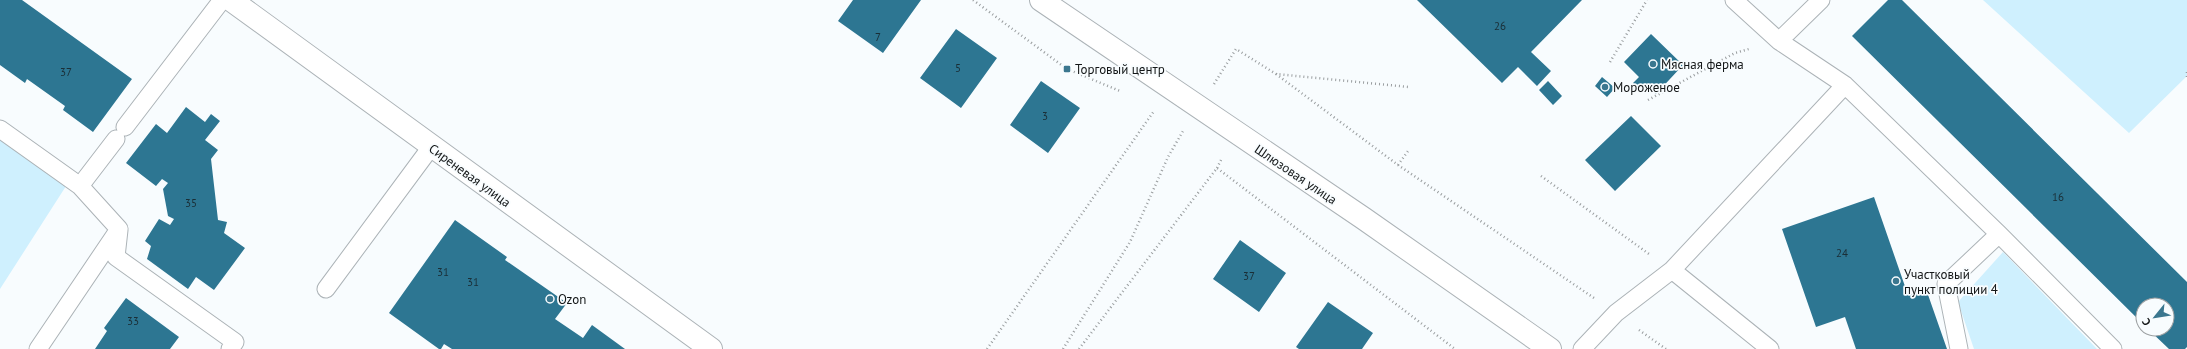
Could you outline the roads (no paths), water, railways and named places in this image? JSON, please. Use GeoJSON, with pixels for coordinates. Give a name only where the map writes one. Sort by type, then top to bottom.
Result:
{"type":"FeatureCollection","features":[{"type":"Feature","properties":{"kind":"main road","name":"Сиреневая улица"},"geometry":{"type":"LineString","coordinates":[[231,0],[431,147],[711,349]]}},
{"type":"Feature","properties":{"kind":"main road","name":"Шлюзовая улица"},"geometry":{"type":"LineString","coordinates":[[1041,0],[1363,218],[1550,349]]}},
{"type":"Feature","properties":{"kind":"lane"},"geometry":{"type":"LineString","coordinates":[[80,186],[222,0]]}},
{"type":"Feature","properties":{"kind":"lane"},"geometry":{"type":"LineString","coordinates":[[1734,0],[1779,41],[1844,85],[1999,234],[2113,349]]}},
{"type":"Feature","properties":{"kind":"lane"},"geometry":{"type":"LineString","coordinates":[[1779,41],[1821,0]]}},
{"type":"Feature","properties":{"kind":"lane"},"geometry":{"type":"LineString","coordinates":[[1582,349],[1616,313],[1672,270],[1844,85]]}},
{"type":"Feature","properties":{"kind":"lane"},"geometry":{"type":"LineString","coordinates":[[0,129],[80,186],[119,229],[116,257],[235,342],[230,349]]}},
{"type":"Feature","properties":{"kind":"lane"},"geometry":{"type":"LineString","coordinates":[[326,289],[431,147]]}},
{"type":"Feature","properties":{"kind":"lane"},"geometry":{"type":"LineString","coordinates":[[38,349],[119,229]]}},
{"type":"Feature","properties":{"kind":"lane"},"geometry":{"type":"LineString","coordinates":[[1959,349],[1946,284],[1999,234]]}},
{"type":"Feature","properties":{"kind":"lane"},"geometry":{"type":"LineString","coordinates":[[1672,270],[1770,349]]}},
{"type":"Feature","properties":{"kind":"place","name":"Мясная ферма"},"geometry":{"type":"Point","coordinates":[1653,64]}},
{"type":"Feature","properties":{"kind":"place","name":"Торговый центр"},"geometry":{"type":"Point","coordinates":[1067,69]}},
{"type":"Feature","properties":{"kind":"place","name":"Мороженое"},"geometry":{"type":"Point","coordinates":[1605,87]}},
{"type":"Feature","properties":{"kind":"place","name":"Участковый пункт полиции 4"},"geometry":{"type":"Point","coordinates":[1896,281]}},
{"type":"Feature","properties":{"kind":"place","name":"Ozon"},"geometry":{"type":"Point","coordinates":[550,299]}}]}
